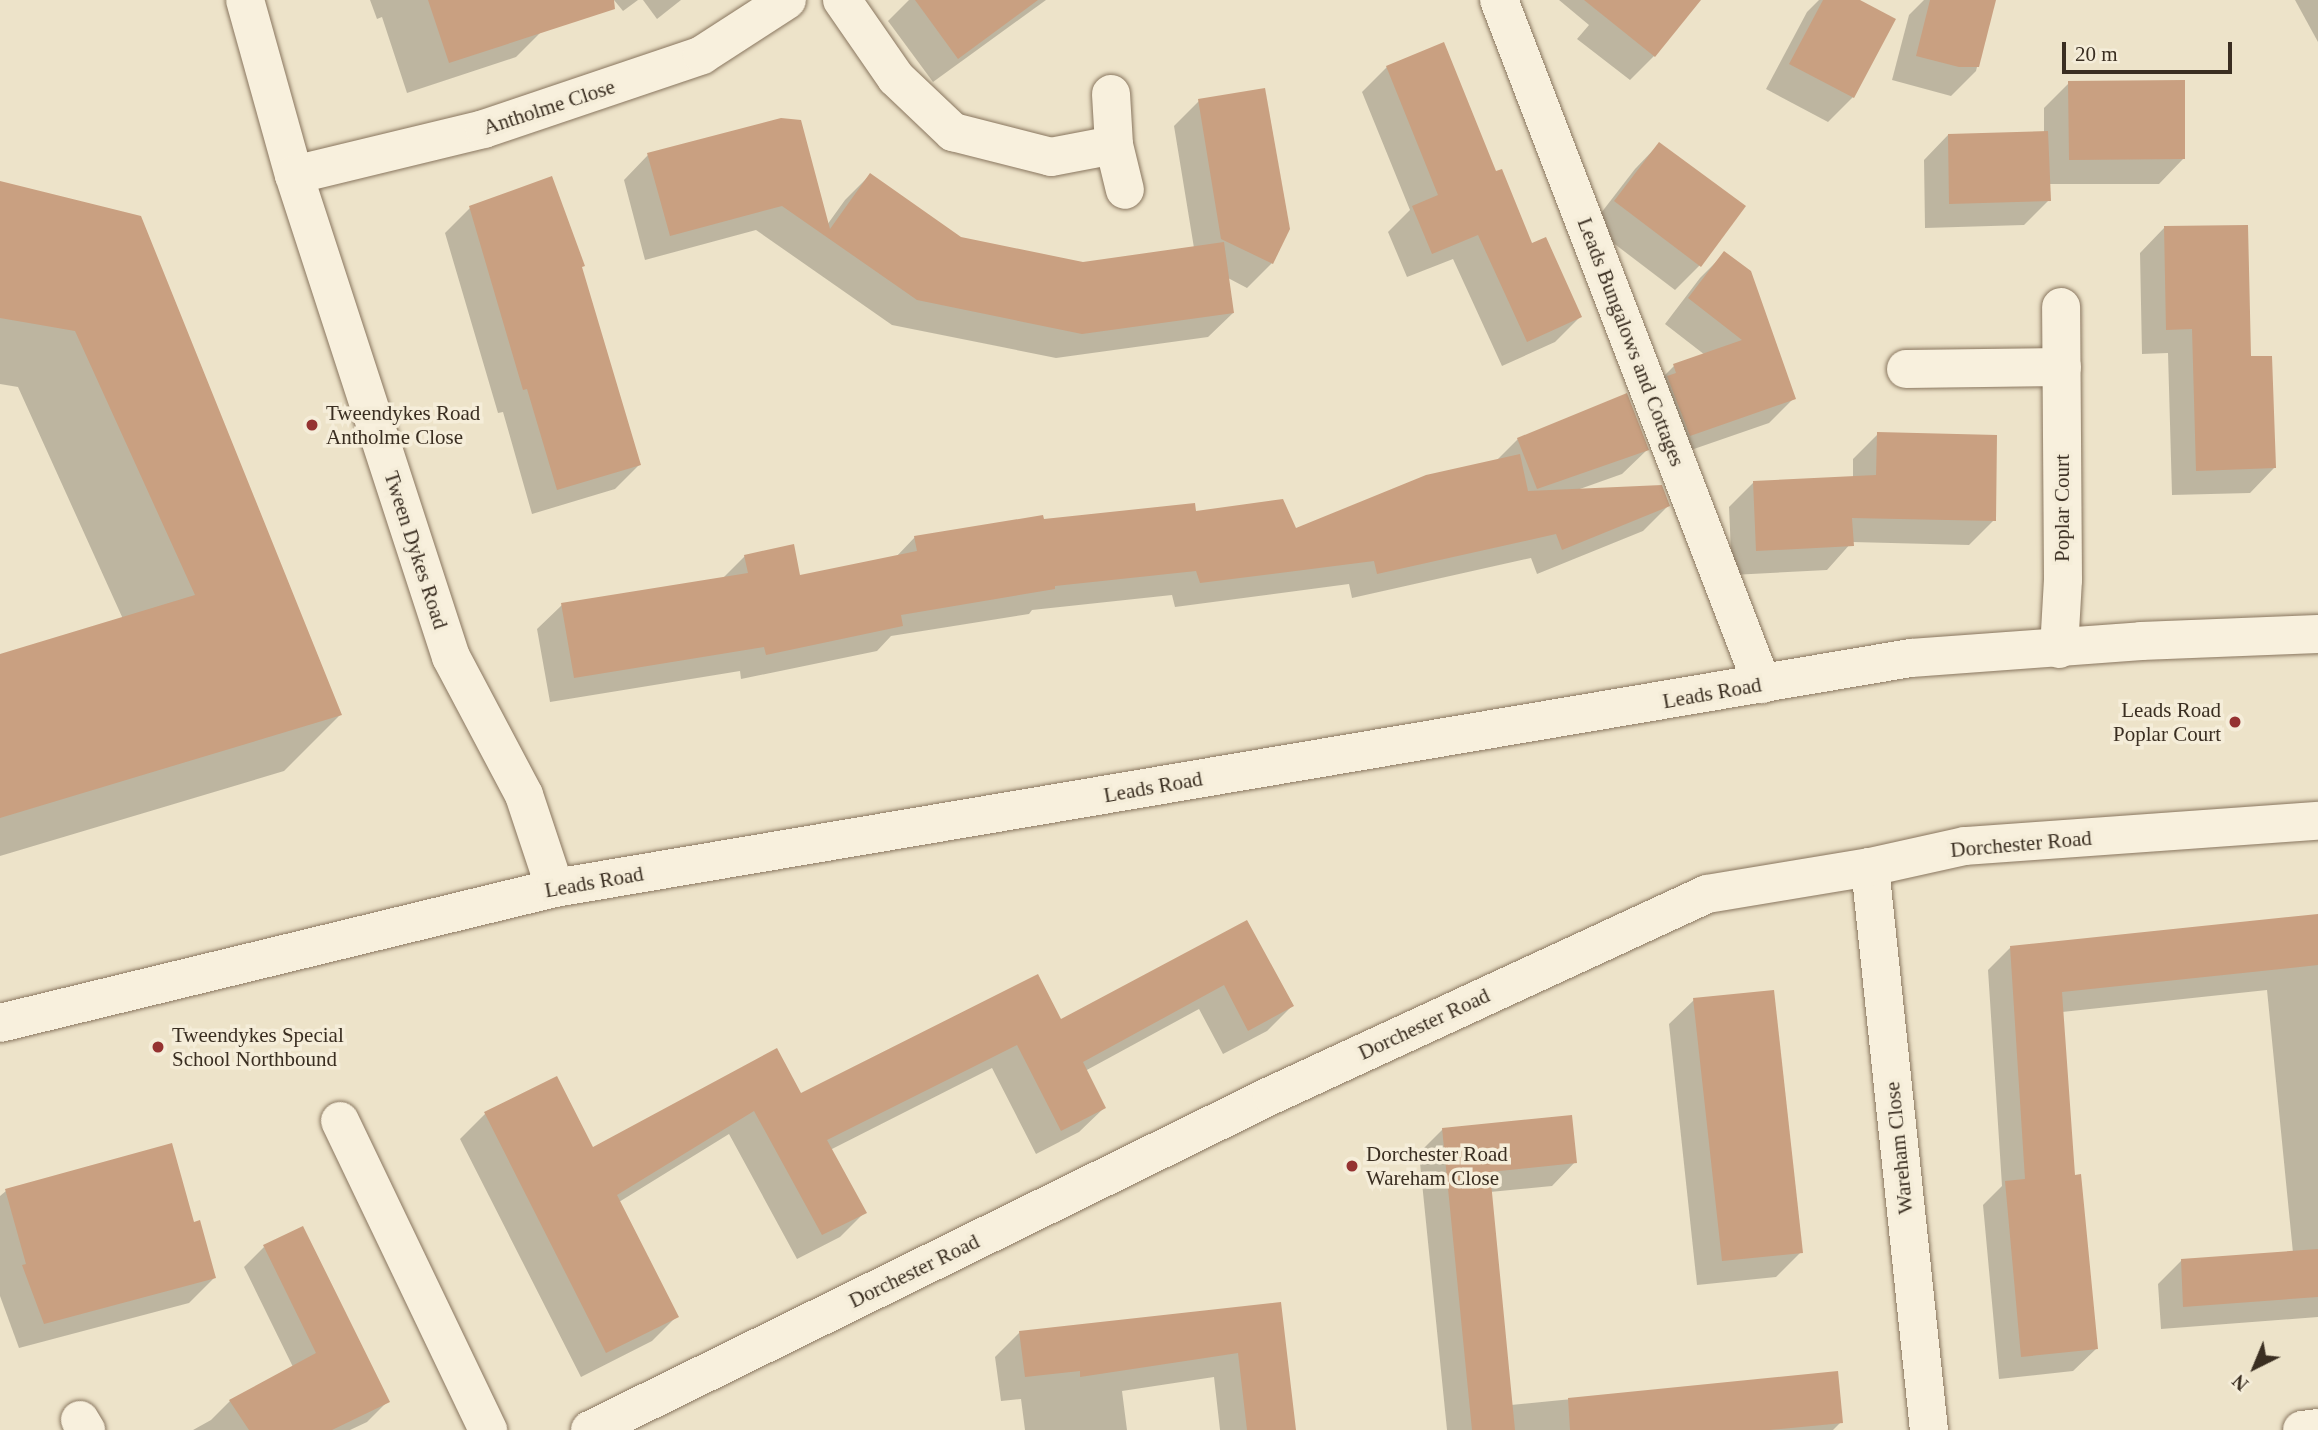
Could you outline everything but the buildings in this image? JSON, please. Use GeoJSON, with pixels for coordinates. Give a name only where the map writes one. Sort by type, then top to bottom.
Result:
{"type":"FeatureCollection","features":[{"type":"Feature","properties":{"kind":"street","name":"Tween Dykes Road"},"geometry":{"type":"LineString","coordinates":[[245,0],[294,175],[451,657],[524,795],[555,888]]}},
{"type":"Feature","properties":{"kind":"street","name":"Antholme Close"},"geometry":{"type":"LineString","coordinates":[[294,175],[484,129],[702,55],[787,0]]}},
{"type":"Feature","properties":{"kind":"street"},"geometry":{"type":"LineString","coordinates":[[842,0],[896,78],[953,132],[1051,157],[1114,145]]}},
{"type":"Feature","properties":{"kind":"street","name":"Leads Bungalows and Cottages"},"geometry":{"type":"LineString","coordinates":[[1499,0],[1762,684]]}},
{"type":"Feature","properties":{"kind":"street"},"geometry":{"type":"LineString","coordinates":[[1111,94],[1114,145],[1125,190]]}},
{"type":"Feature","properties":{"kind":"street","name":"Poplar Court"},"geometry":{"type":"LineString","coordinates":[[2059,649],[2063,580],[2061,307]]}},
{"type":"Feature","properties":{"kind":"street"},"geometry":{"type":"LineString","coordinates":[[1906,369],[2062,367]]}},
{"type":"Feature","properties":{"kind":"street","name":"Leads Road"},"geometry":{"type":"LineString","coordinates":[[0,1023],[555,888],[1911,658],[2141,641],[2318,634]]}},
{"type":"Feature","properties":{"kind":"street","name":"Dorchester Road"},"geometry":{"type":"LineString","coordinates":[[612,1426],[1272,1094],[1707,894],[1870,867],[1965,846],[2318,821]]}},
{"type":"Feature","properties":{"kind":"street","name":"Wareham Close"},"geometry":{"type":"LineString","coordinates":[[1870,867],[1929,1430]]}},
{"type":"Feature","properties":{"kind":"street"},"geometry":{"type":"LineString","coordinates":[[340,1121],[488,1430]]}},
{"type":"Feature","properties":{"kind":"street"},"geometry":{"type":"LineString","coordinates":[[2302,1430],[2318,1428]]}},
{"type":"Feature","properties":{"kind":"place","name":"Tweendykes Road Antholme Close"},"geometry":{"type":"Point","coordinates":[312,425]}},
{"type":"Feature","properties":{"kind":"place","name":"Leads Road Poplar Court"},"geometry":{"type":"Point","coordinates":[2235,722]}},
{"type":"Feature","properties":{"kind":"place","name":"Tweendykes Special School Northbound"},"geometry":{"type":"Point","coordinates":[158,1047]}},
{"type":"Feature","properties":{"kind":"place","name":"Dorchester Road Wareham Close"},"geometry":{"type":"Point","coordinates":[1352,1166]}}]}
